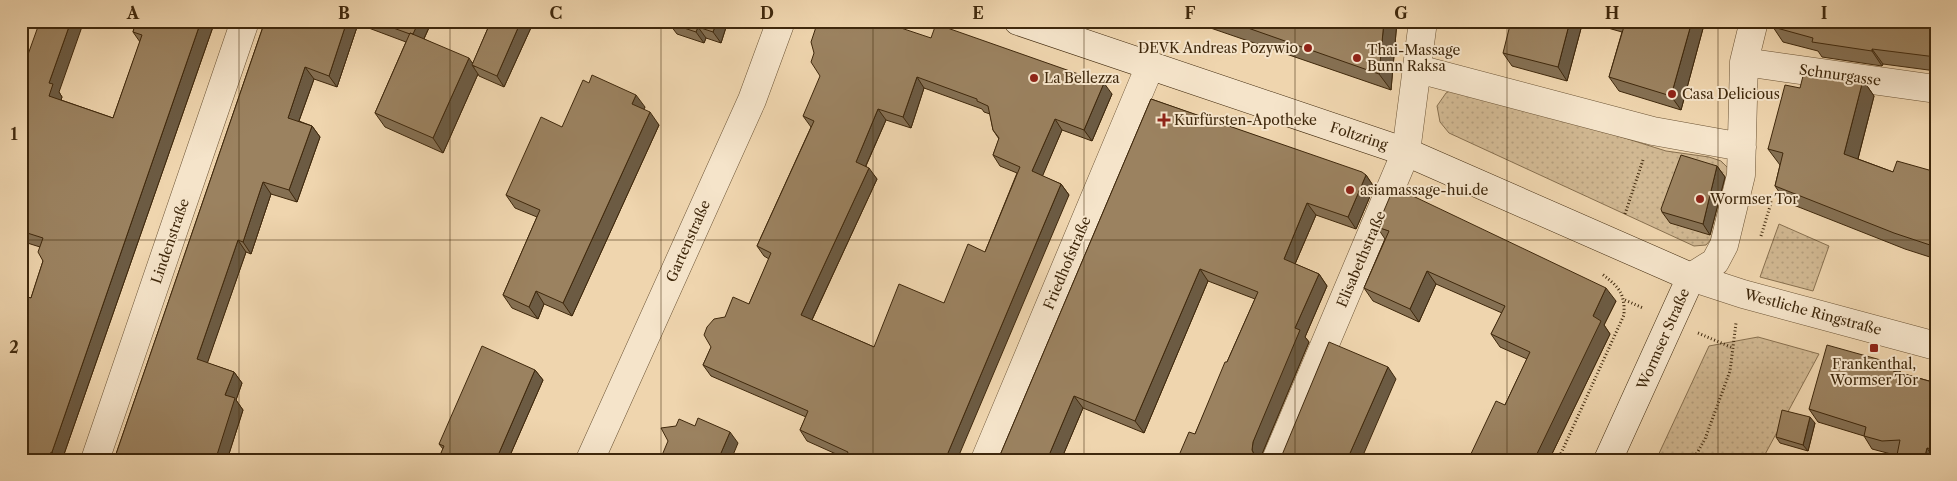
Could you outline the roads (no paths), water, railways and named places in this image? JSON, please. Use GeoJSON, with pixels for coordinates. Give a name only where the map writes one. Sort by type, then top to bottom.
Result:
{"type":"FeatureCollection","features":[{"type":"Feature","properties":{"kind":"street","name":"Lindenstraße"},"geometry":{"type":"LineString","coordinates":[[95,460],[245,21]]}},
{"type":"Feature","properties":{"kind":"street","name":"Gartenstraße"},"geometry":{"type":"LineString","coordinates":[[590,460],[752,100],[781,21]]}},
{"type":"Feature","properties":{"kind":"street","name":"Foltzring"},"geometry":{"type":"LineString","coordinates":[[1018,21],[1406,152],[1691,277]]}},
{"type":"Feature","properties":{"kind":"street","name":"Elisabethstraße"},"geometry":{"type":"LineString","coordinates":[[1276,460],[1406,152],[1423,21]]}},
{"type":"Feature","properties":{"kind":"street","name":"Wormser Straße"},"geometry":{"type":"LineString","coordinates":[[1608,460],[1691,277],[1715,262],[1724,245],[1742,175],[1744,62],[1754,21]]}},
{"type":"Feature","properties":{"kind":"street","name":"Schnurgasse"},"geometry":{"type":"LineString","coordinates":[[1744,62],[1936,89]]}},
{"type":"Feature","properties":{"kind":"street","name":"Friedhofstraße"},"geometry":{"type":"LineString","coordinates":[[985,460],[1150,66]]}},
{"type":"Feature","properties":{"kind":"street"},"geometry":{"type":"LineString","coordinates":[[1418,69],[1653,131],[1742,148]]}},
{"type":"Feature","properties":{"kind":"street","name":"Westliche Ringstraße"},"geometry":{"type":"LineString","coordinates":[[1691,277],[1743,294],[1936,346]]}},
{"type":"Feature","properties":{"kind":"place","name":"DEVK Andreas Pozywio"},"geometry":{"type":"Point","coordinates":[1308,48]}},
{"type":"Feature","properties":{"kind":"place","name":"Thai-Massage Bunn Raksa"},"geometry":{"type":"Point","coordinates":[1357,58]}},
{"type":"Feature","properties":{"kind":"place","name":"La Bellezza"},"geometry":{"type":"Point","coordinates":[1034,78]}},
{"type":"Feature","properties":{"kind":"place","name":"Casa Delicious"},"geometry":{"type":"Point","coordinates":[1672,94]}},
{"type":"Feature","properties":{"kind":"place","name":"Kurfürsten-Apotheke"},"geometry":{"type":"Point","coordinates":[1164,120]}},
{"type":"Feature","properties":{"kind":"place","name":"asiamassage-hui.de"},"geometry":{"type":"Point","coordinates":[1350,190]}},
{"type":"Feature","properties":{"kind":"place","name":"Wormser Tor"},"geometry":{"type":"Point","coordinates":[1700,199]}},
{"type":"Feature","properties":{"kind":"place","name":"Frankenthal, Wormser Tor"},"geometry":{"type":"Point","coordinates":[1874,348]}}]}
